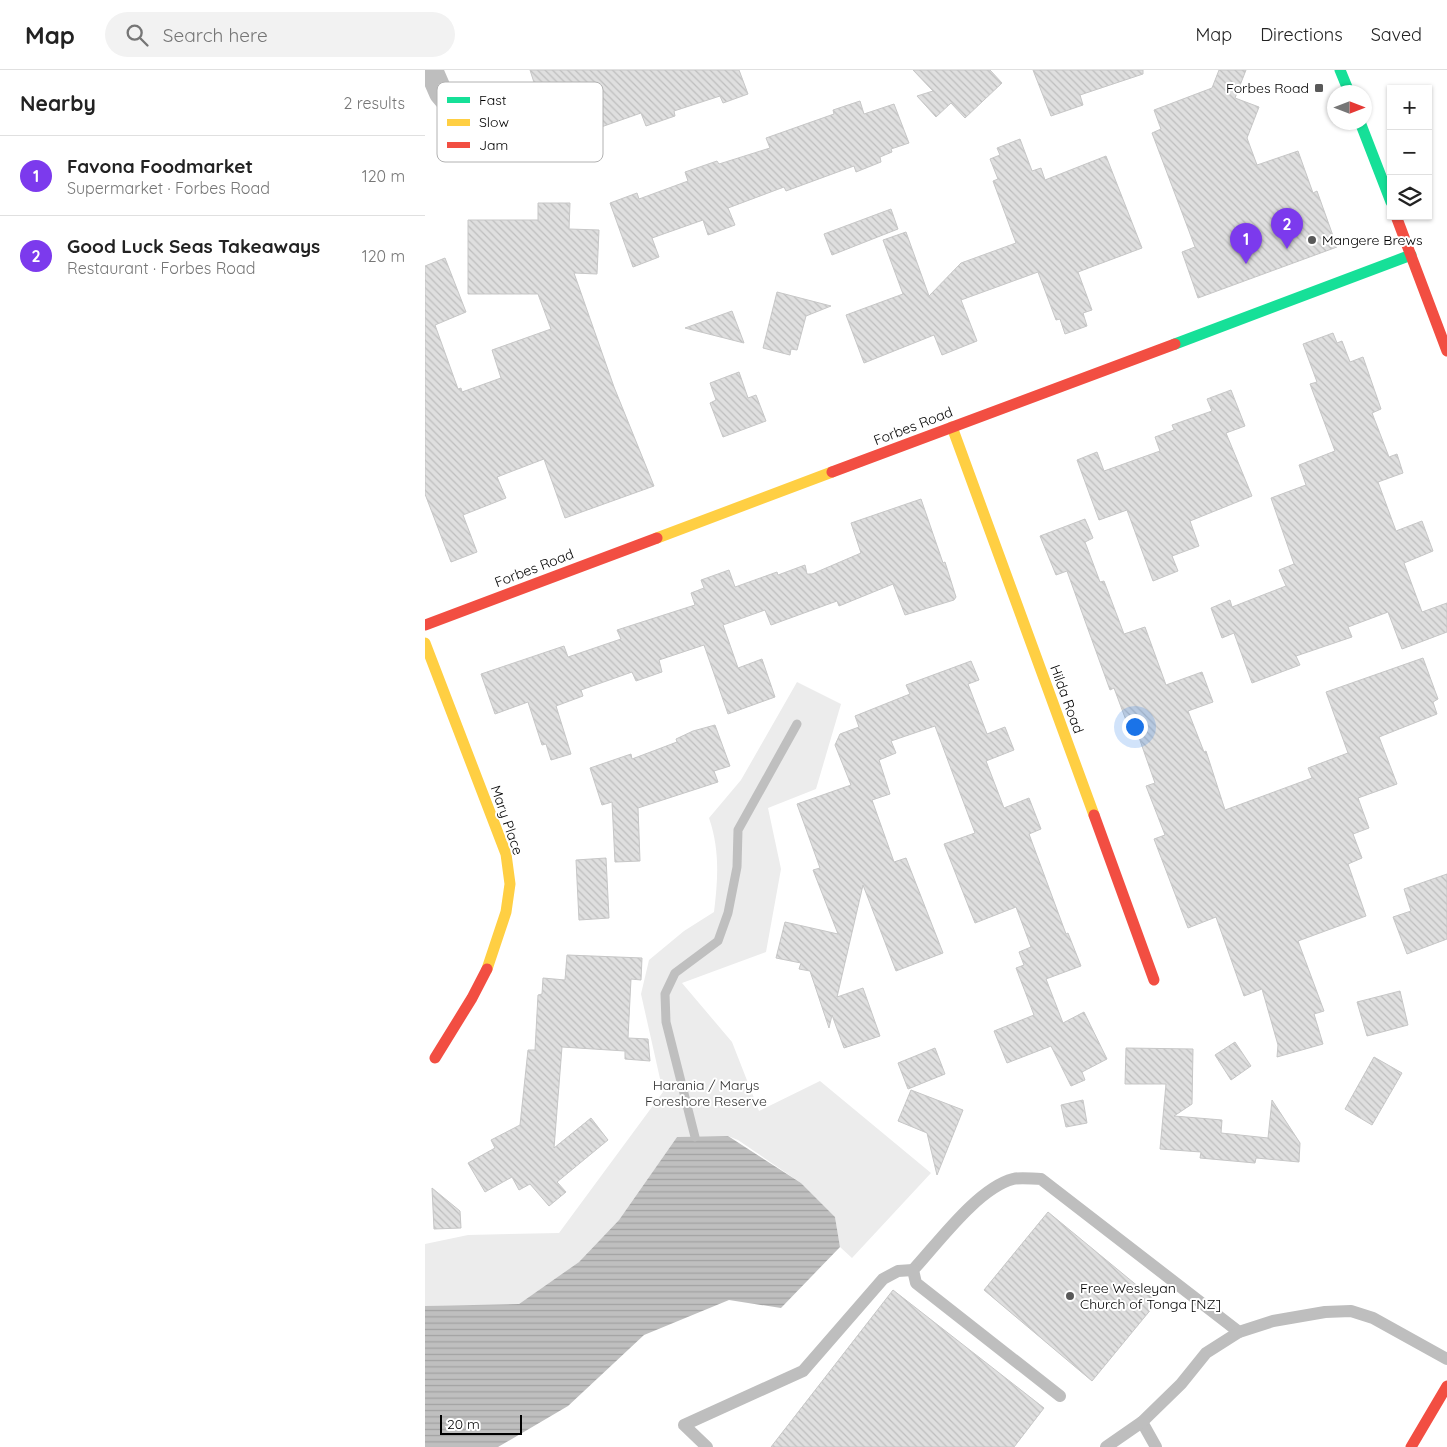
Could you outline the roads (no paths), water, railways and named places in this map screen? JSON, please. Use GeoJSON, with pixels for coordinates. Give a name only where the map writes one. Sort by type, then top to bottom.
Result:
{"type":"FeatureCollection","features":[{"type":"Feature","properties":{"kind":"street"},"geometry":{"type":"LineString","coordinates":[[431,70],[437,83]]}},
{"type":"Feature","properties":{"kind":"street"},"geometry":{"type":"LineString","coordinates":[[1340,70],[1346,85]]}},
{"type":"Feature","properties":{"kind":"street"},"geometry":{"type":"LineString","coordinates":[[1363,130],[1387,192]]}},
{"type":"Feature","properties":{"kind":"street"},"geometry":{"type":"LineString","coordinates":[[1398,220],[1447,351]]}},
{"type":"Feature","properties":{"kind":"street","name":"Forbes Road"},"geometry":{"type":"LineString","coordinates":[[425,625],[1411,255]]}},
{"type":"Feature","properties":{"kind":"street","name":"Hilda Road"},"geometry":{"type":"LineString","coordinates":[[952,428],[1154,980]]}},
{"type":"Feature","properties":{"kind":"street","name":"Mary Place"},"geometry":{"type":"LineString","coordinates":[[425,644],[506,854],[511,887],[490,966],[476,993],[435,1058]]}},
{"type":"Feature","properties":{"kind":"street"},"geometry":{"type":"LineString","coordinates":[[1411,1447],[1447,1386]]}},
{"type":"Feature","properties":{"kind":"lane"},"geometry":{"type":"LineString","coordinates":[[707,1447],[684,1425],[803,1371],[883,1279],[898,1271],[913,1270],[988,1190],[1015,1179],[1041,1179],[1239,1332]]}},
{"type":"Feature","properties":{"kind":"lane"},"geometry":{"type":"LineString","coordinates":[[913,1270],[916,1283],[1060,1396]]}},
{"type":"Feature","properties":{"kind":"lane"},"geometry":{"type":"LineString","coordinates":[[1106,1447],[1141,1422],[1181,1384],[1206,1353],[1239,1332],[1273,1321],[1316,1313],[1351,1311],[1373,1318],[1447,1359]]}},
{"type":"Feature","properties":{"kind":"lane"},"geometry":{"type":"LineString","coordinates":[[1141,1422],[1156,1447]]}},
{"type":"Feature","properties":{"kind":"waterway"},"geometry":{"type":"LineString","coordinates":[[695,1137],[666,1022],[665,994],[675,973],[718,941],[728,913],[737,867],[738,830],[797,724]]}},
{"type":"Feature","properties":{"kind":"place","name":"Forbes Road"},"geometry":{"type":"Point","coordinates":[1319,88]}},
{"type":"Feature","properties":{"kind":"place","name":"Mangere Brews"},"geometry":{"type":"Point","coordinates":[1312,240]}},
{"type":"Feature","properties":{"kind":"place","name":"Good Luck Seas Takeaways"},"geometry":{"type":"Point","coordinates":[1287,249]}},
{"type":"Feature","properties":{"kind":"place","name":"Favona Foodmarket"},"geometry":{"type":"Point","coordinates":[1246,264]}},
{"type":"Feature","properties":{"kind":"place","name":"Free Wesleyan Church of Tonga [NZ]"},"geometry":{"type":"Point","coordinates":[1070,1296]}},
{"type":"Feature","properties":{"kind":"park label","name":"Harania / Marys Foreshore Reserve"},"geometry":{"type":"Point","coordinates":[706,1094]}}]}
